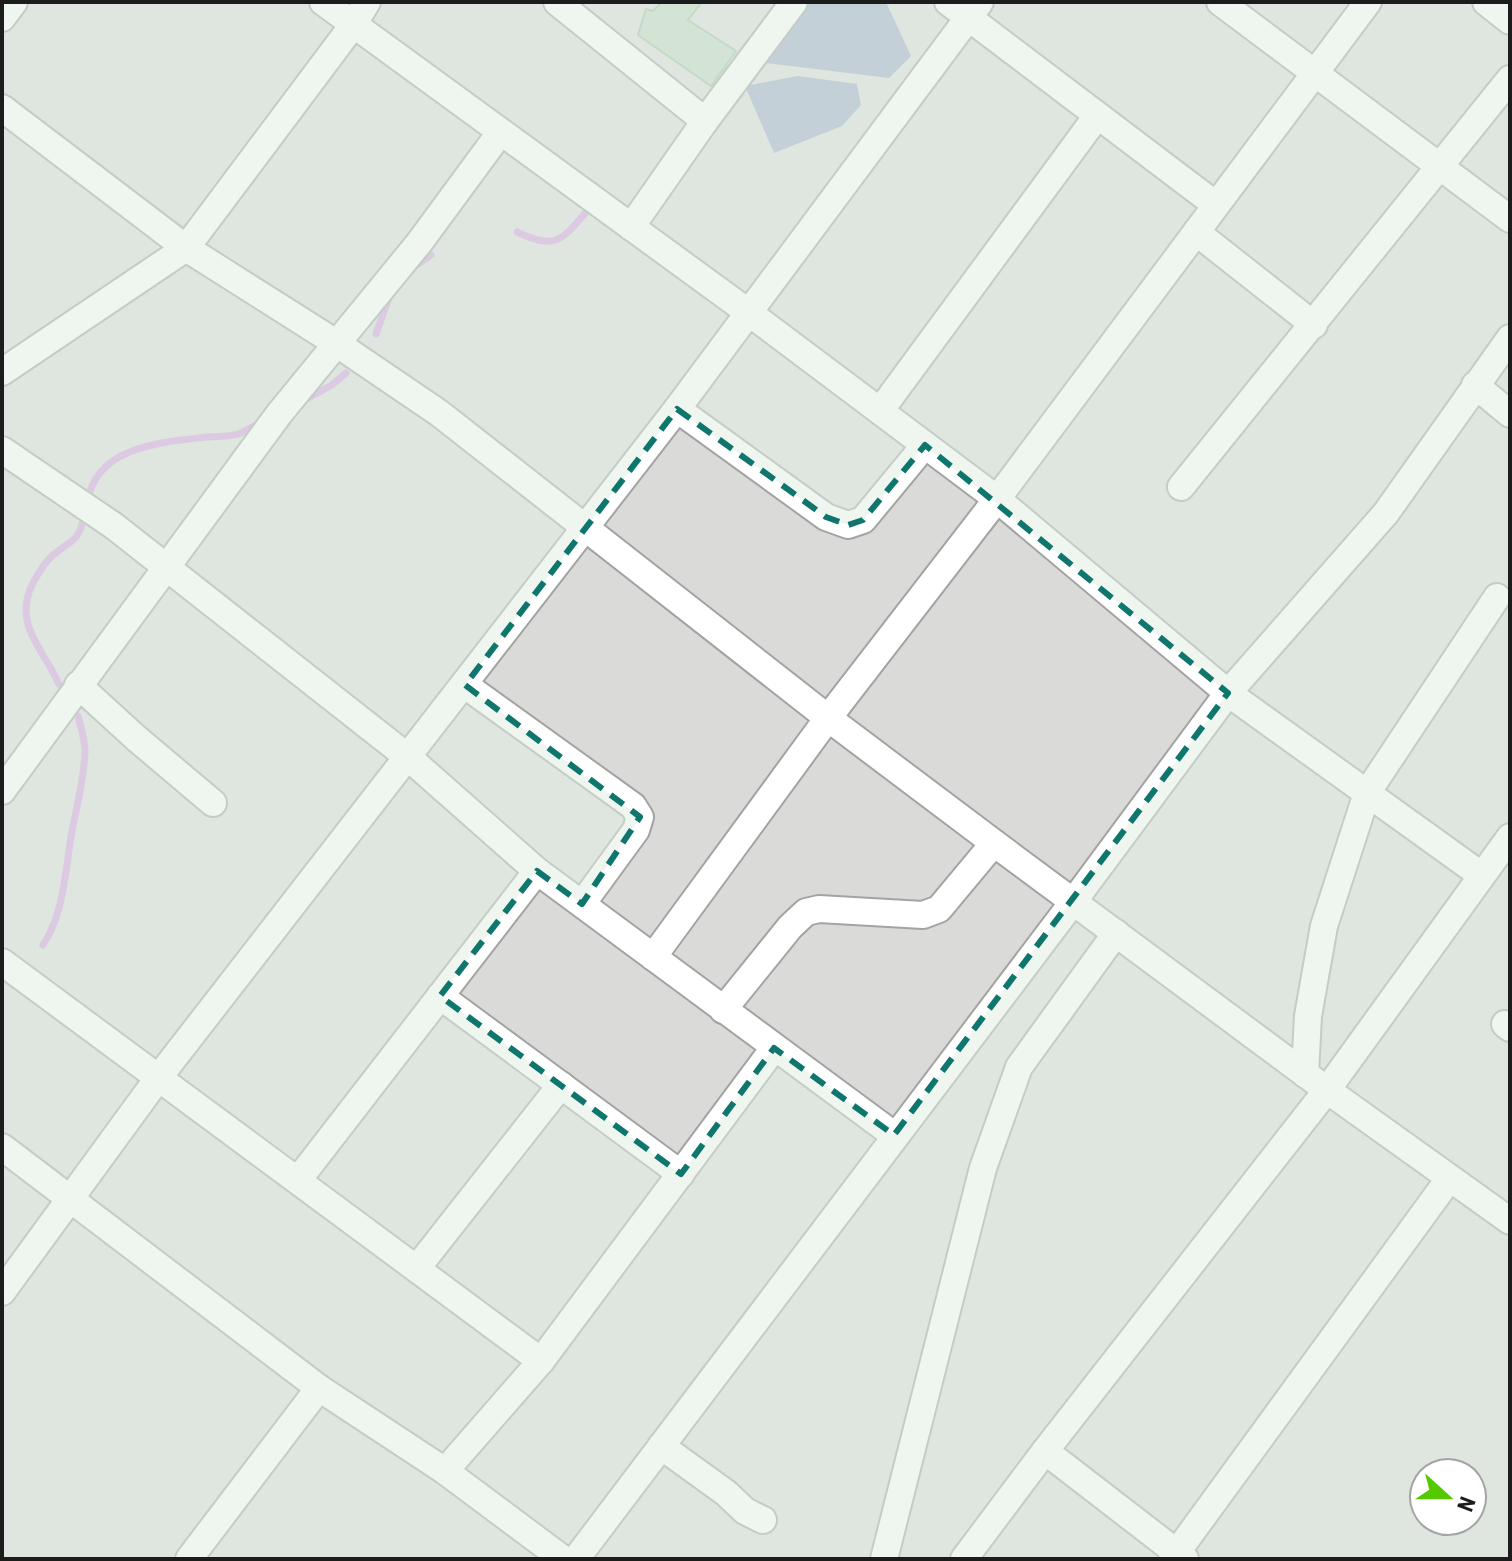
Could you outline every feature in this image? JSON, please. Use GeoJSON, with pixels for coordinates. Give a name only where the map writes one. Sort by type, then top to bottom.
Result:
{"type":"FeatureCollection","features":[{"type":"Feature","properties":{"kind":"street"},"geometry":{"type":"LineString","coordinates":[[2,18],[14,2]]}},
{"type":"Feature","properties":{"kind":"street"},"geometry":{"type":"LineString","coordinates":[[323,2],[748,312],[997,499],[1228,693],[1481,875]]}},
{"type":"Feature","properties":{"kind":"street"},"geometry":{"type":"LineString","coordinates":[[2,372],[186,248],[367,2]]}},
{"type":"Feature","properties":{"kind":"street"},"geometry":{"type":"LineString","coordinates":[[557,2],[705,121]]}},
{"type":"Feature","properties":{"kind":"street"},"geometry":{"type":"LineString","coordinates":[[631,227],[794,2]]}},
{"type":"Feature","properties":{"kind":"street"},"geometry":{"type":"LineString","coordinates":[[1220,2],[1510,219]]}},
{"type":"Feature","properties":{"kind":"street"},"geometry":{"type":"LineString","coordinates":[[653,957],[828,718],[997,499],[1368,2]]}},
{"type":"Feature","properties":{"kind":"street"},"geometry":{"type":"LineString","coordinates":[[1486,2],[1510,21]]}},
{"type":"Feature","properties":{"kind":"street"},"geometry":{"type":"LineString","coordinates":[[2,1292],[159,1077],[677,409],[965,7],[1097,116],[1216,205]]}},
{"type":"Feature","properties":{"kind":"street"},"geometry":{"type":"LineString","coordinates":[[1181,487],[1510,79]]}},
{"type":"Feature","properties":{"kind":"street"},"geometry":{"type":"LineString","coordinates":[[2,108],[186,248],[439,413],[828,718],[1305,1074],[1510,1221]]}},
{"type":"Feature","properties":{"kind":"street"},"geometry":{"type":"LineString","coordinates":[[880,411],[1097,116]]}},
{"type":"Feature","properties":{"kind":"street"},"geometry":{"type":"LineString","coordinates":[[2,791],[279,414],[419,243],[500,133]]}},
{"type":"Feature","properties":{"kind":"street"},"geometry":{"type":"LineString","coordinates":[[1196,232],[1314,325]]}},
{"type":"Feature","properties":{"kind":"street"},"geometry":{"type":"LineString","coordinates":[[576,1559],[1228,693],[1386,513],[1510,338]]}},
{"type":"Feature","properties":{"kind":"street"},"geometry":{"type":"LineString","coordinates":[[1475,385],[1510,414]]}},
{"type":"Feature","properties":{"kind":"street"},"geometry":{"type":"LineString","coordinates":[[677,409],[826,517],[848,525],[863,520],[925,445]]}},
{"type":"Feature","properties":{"kind":"street"},"geometry":{"type":"LineString","coordinates":[[2,450],[114,526],[409,758],[537,871],[894,1135]]}},
{"type":"Feature","properties":{"kind":"street"},"geometry":{"type":"LineString","coordinates":[[1305,1074],[1308,1016],[1324,926],[1367,793],[1497,597]]}},
{"type":"Feature","properties":{"kind":"street"},"geometry":{"type":"LineString","coordinates":[[465,685],[633,806],[640,817],[636,830],[582,904]]}},
{"type":"Feature","properties":{"kind":"street"},"geometry":{"type":"LineString","coordinates":[[76,689],[213,803]]}},
{"type":"Feature","properties":{"kind":"street"},"geometry":{"type":"LineString","coordinates":[[964,1559],[1327,1090],[1510,837]]}},
{"type":"Feature","properties":{"kind":"street"},"geometry":{"type":"LineString","coordinates":[[723,1010],[790,927],[806,912],[819,909],[923,915],[939,909],[994,843]]}},
{"type":"Feature","properties":{"kind":"street"},"geometry":{"type":"LineString","coordinates":[[298,1180],[537,871]]}},
{"type":"Feature","properties":{"kind":"street"},"geometry":{"type":"LineString","coordinates":[[884,1559],[983,1168],[1019,1067],[1116,933]]}},
{"type":"Feature","properties":{"kind":"street"},"geometry":{"type":"LineString","coordinates":[[2,962],[541,1361]]}},
{"type":"Feature","properties":{"kind":"street"},"geometry":{"type":"LineString","coordinates":[[440,996],[681,1174]]}},
{"type":"Feature","properties":{"kind":"street"},"geometry":{"type":"LineString","coordinates":[[445,1471],[541,1361],[774,1048]]}},
{"type":"Feature","properties":{"kind":"street"},"geometry":{"type":"LineString","coordinates":[[417,1268],[561,1085]]}},
{"type":"Feature","properties":{"kind":"street"},"geometry":{"type":"LineString","coordinates":[[2,1147],[319,1388],[445,1471],[563,1559]]}},
{"type":"Feature","properties":{"kind":"street"},"geometry":{"type":"LineString","coordinates":[[1045,1451],[1178,1557],[1449,1179]]}},
{"type":"Feature","properties":{"kind":"street"},"geometry":{"type":"LineString","coordinates":[[189,1559],[319,1388]]}},
{"type":"Feature","properties":{"kind":"street"},"geometry":{"type":"LineString","coordinates":[[661,1446],[726,1493],[745,1511],[763,1520]]}},
{"type":"Feature","properties":{"kind":"highlighted area"},"geometry":{"type":"Polygon","coordinates":[[[677,409],[826,517],[848,525],[863,520],[925,445],[1228,693],[894,1135],[774,1048],[681,1174],[440,996],[537,871],[582,904],[640,817],[465,685],[677,409]]]}},
{"type":"Feature","properties":{"kind":"shaded area"},"geometry":{"type":"Polygon","coordinates":[[[2,2],[1510,2],[1510,1559],[2,1559],[2,2]]]}},
{"type":"Feature","properties":{"kind":"shaded area"},"geometry":{"type":"Polygon","coordinates":[[[800,2],[886,2],[911,56],[889,78],[758,62],[800,2]]]}},
{"type":"Feature","properties":{"kind":"shaded area"},"geometry":{"type":"Polygon","coordinates":[[[798,76],[857,84],[861,105],[842,126],[774,153],[745,86],[798,76]]]}},
{"type":"Feature","properties":{"kind":"building"},"geometry":{"type":"Polygon","coordinates":[[[662,2],[702,2],[688,20],[736,51],[711,86],[638,35],[646,9],[653,11],[662,2]]]}},
{"type":"Feature","properties":{"kind":"waterway"},"geometry":{"type":"LineString","coordinates":[[517,232],[541,241],[557,240],[587,211]]}},
{"type":"Feature","properties":{"kind":"waterway"},"geometry":{"type":"LineString","coordinates":[[413,268],[431,255]]}},
{"type":"Feature","properties":{"kind":"waterway"},"geometry":{"type":"LineString","coordinates":[[376,334],[390,295]]}},
{"type":"Feature","properties":{"kind":"waterway"},"geometry":{"type":"LineString","coordinates":[[301,402],[332,385],[346,373]]}},
{"type":"Feature","properties":{"kind":"waterway"},"geometry":{"type":"LineString","coordinates":[[88,501],[94,483],[104,468],[134,450],[171,441],[234,435],[261,422]]}},
{"type":"Feature","properties":{"kind":"waterway"},"geometry":{"type":"LineString","coordinates":[[59,684],[32,635],[26,610],[28,596],[47,561],[77,535],[86,513]]}},
{"type":"Feature","properties":{"kind":"waterway"},"geometry":{"type":"LineString","coordinates":[[43,945],[51,931],[64,887],[82,780],[85,748],[78,716]]}}]}
